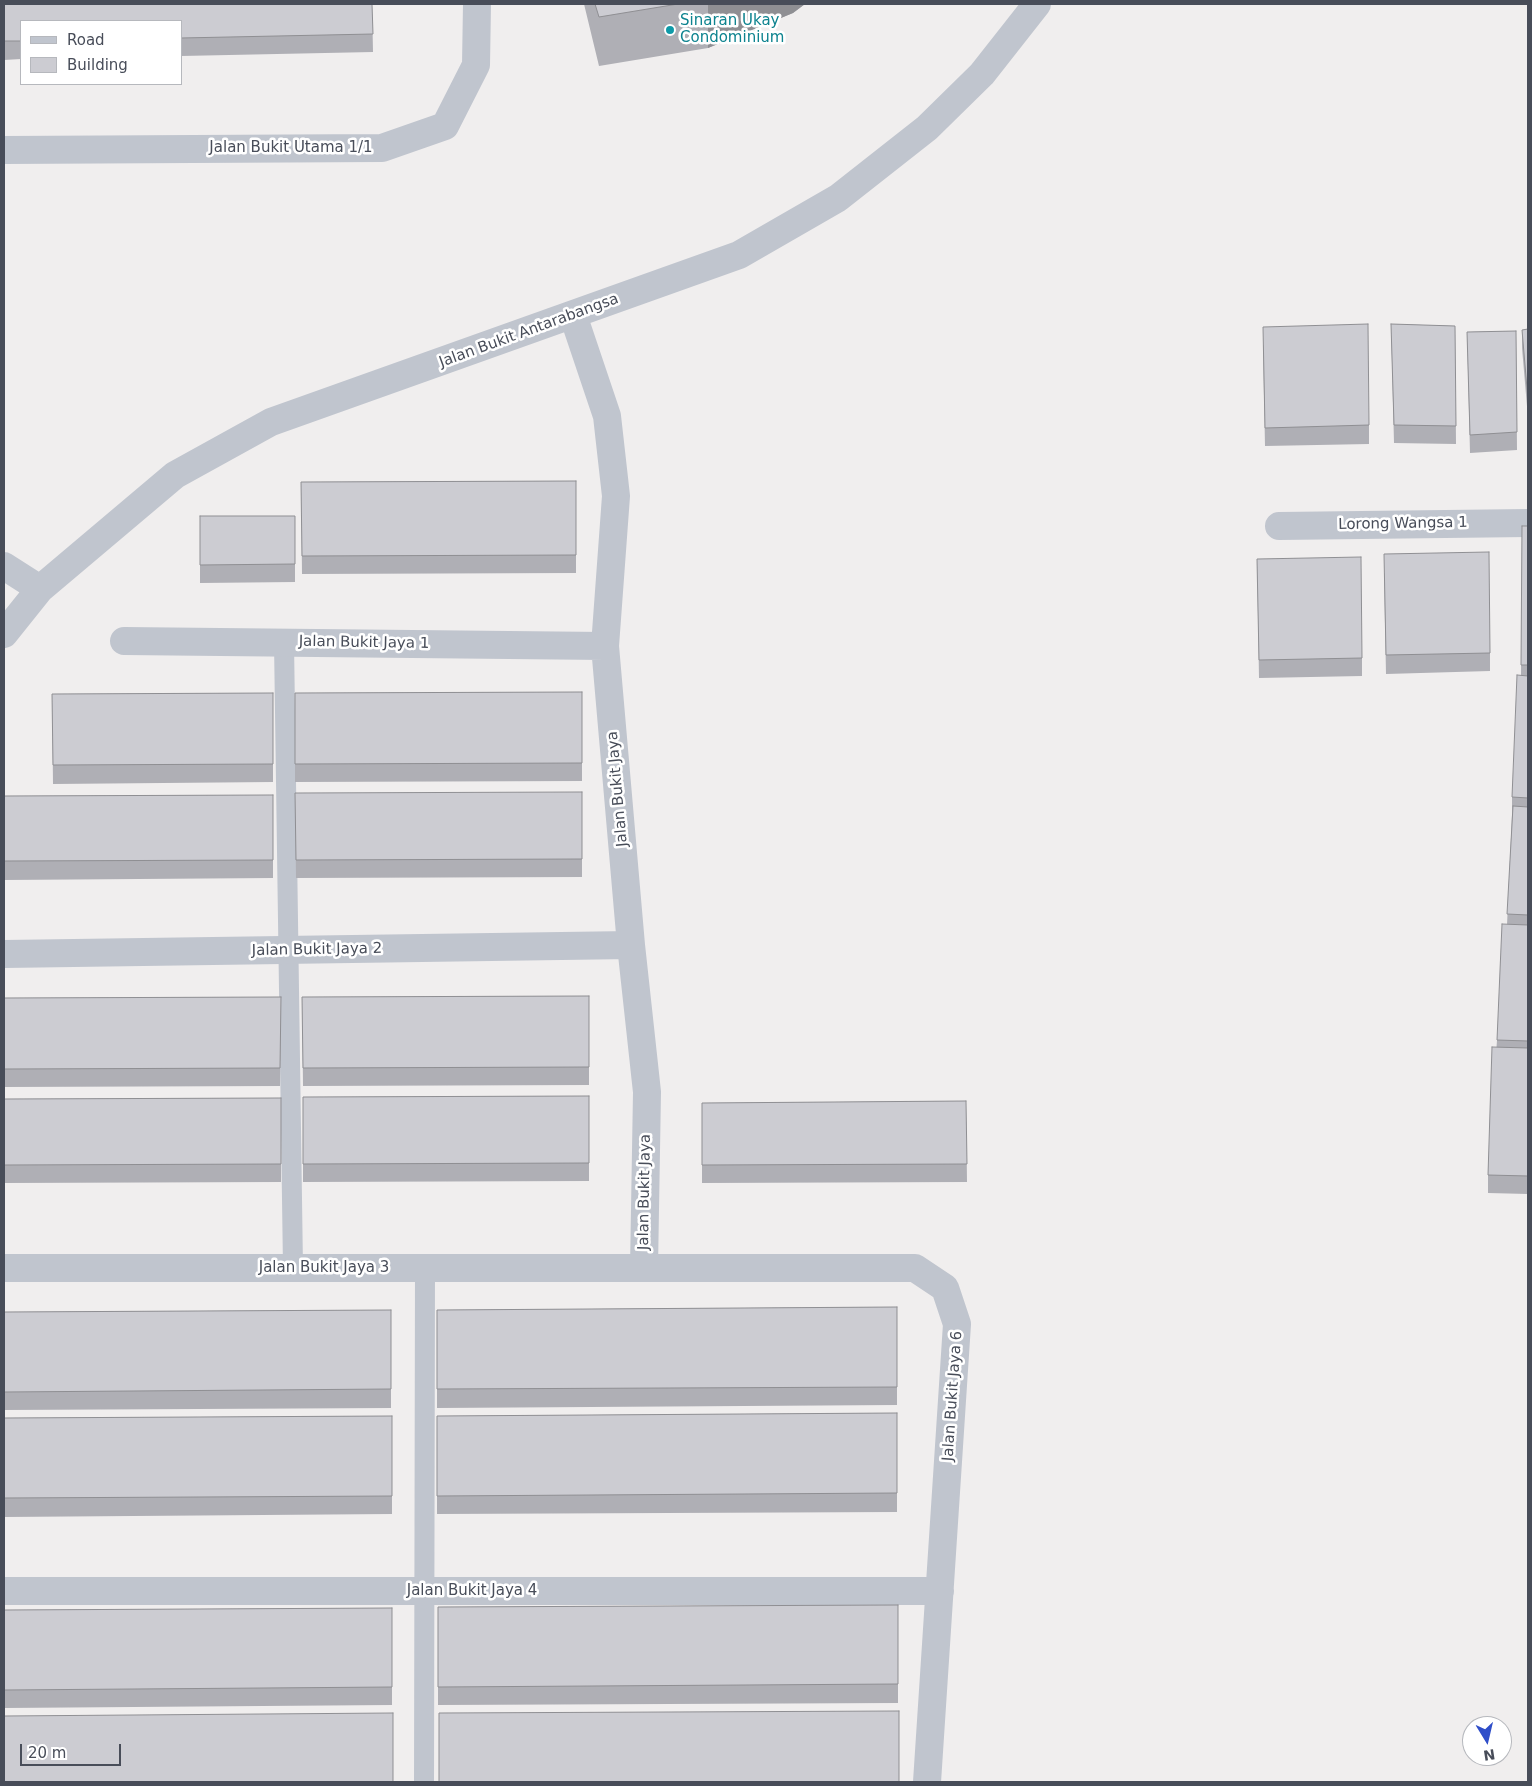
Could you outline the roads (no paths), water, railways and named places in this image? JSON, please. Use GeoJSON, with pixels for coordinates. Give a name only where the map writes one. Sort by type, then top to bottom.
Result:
{"type":"FeatureCollection","features":[{"type":"Feature","properties":{"kind":"street","name":"Jalan Bukit Utama 1/1"},"geometry":{"type":"LineString","coordinates":[[4,150],[382,148],[445,126],[476,65],[477,4]]}},
{"type":"Feature","properties":{"kind":"street","name":"Jalan Bukit Antarabangsa"},"geometry":{"type":"LineString","coordinates":[[4,634],[40,589],[174,475],[271,422],[573,316],[739,255],[838,198],[927,128],[982,74],[1037,4]]}},
{"type":"Feature","properties":{"kind":"street","name":"Jalan Bukit Jaya"},"geometry":{"type":"LineString","coordinates":[[573,316],[607,416],[616,496],[605,646],[631,945],[647,1092],[644,1268]]}},
{"type":"Feature","properties":{"kind":"street","name":"Lorong Wangsa 1"},"geometry":{"type":"LineString","coordinates":[[1279,526],[1528,523]]}},
{"type":"Feature","properties":{"kind":"street"},"geometry":{"type":"LineString","coordinates":[[4,566],[40,589]]}},
{"type":"Feature","properties":{"kind":"street","name":"Jalan Bukit Jaya 1"},"geometry":{"type":"LineString","coordinates":[[124,641],[605,646]]}},
{"type":"Feature","properties":{"kind":"street","name":"Jalan Bukit Jaya 2"},"geometry":{"type":"LineString","coordinates":[[4,954],[631,945]]}},
{"type":"Feature","properties":{"kind":"street","name":"Jalan Bukit Jaya 3"},"geometry":{"type":"LineString","coordinates":[[4,1268],[644,1268]]}},
{"type":"Feature","properties":{"kind":"street","name":"Jalan Bukit Jaya 6"},"geometry":{"type":"LineString","coordinates":[[644,1268],[915,1268],[945,1288],[957,1324],[927,1782]]}},
{"type":"Feature","properties":{"kind":"street","name":"Jalan Bukit Jaya 4"},"geometry":{"type":"LineString","coordinates":[[4,1591],[940,1591]]}},
{"type":"Feature","properties":{"kind":"lane"},"geometry":{"type":"LineString","coordinates":[[284,642],[293,1268]]}},
{"type":"Feature","properties":{"kind":"lane"},"geometry":{"type":"LineString","coordinates":[[424,1782],[425,1268]]}},
{"type":"Feature","properties":{"kind":"place","name":"Sinaran Ukay Condominium"},"geometry":{"type":"Point","coordinates":[670,30]}}]}
